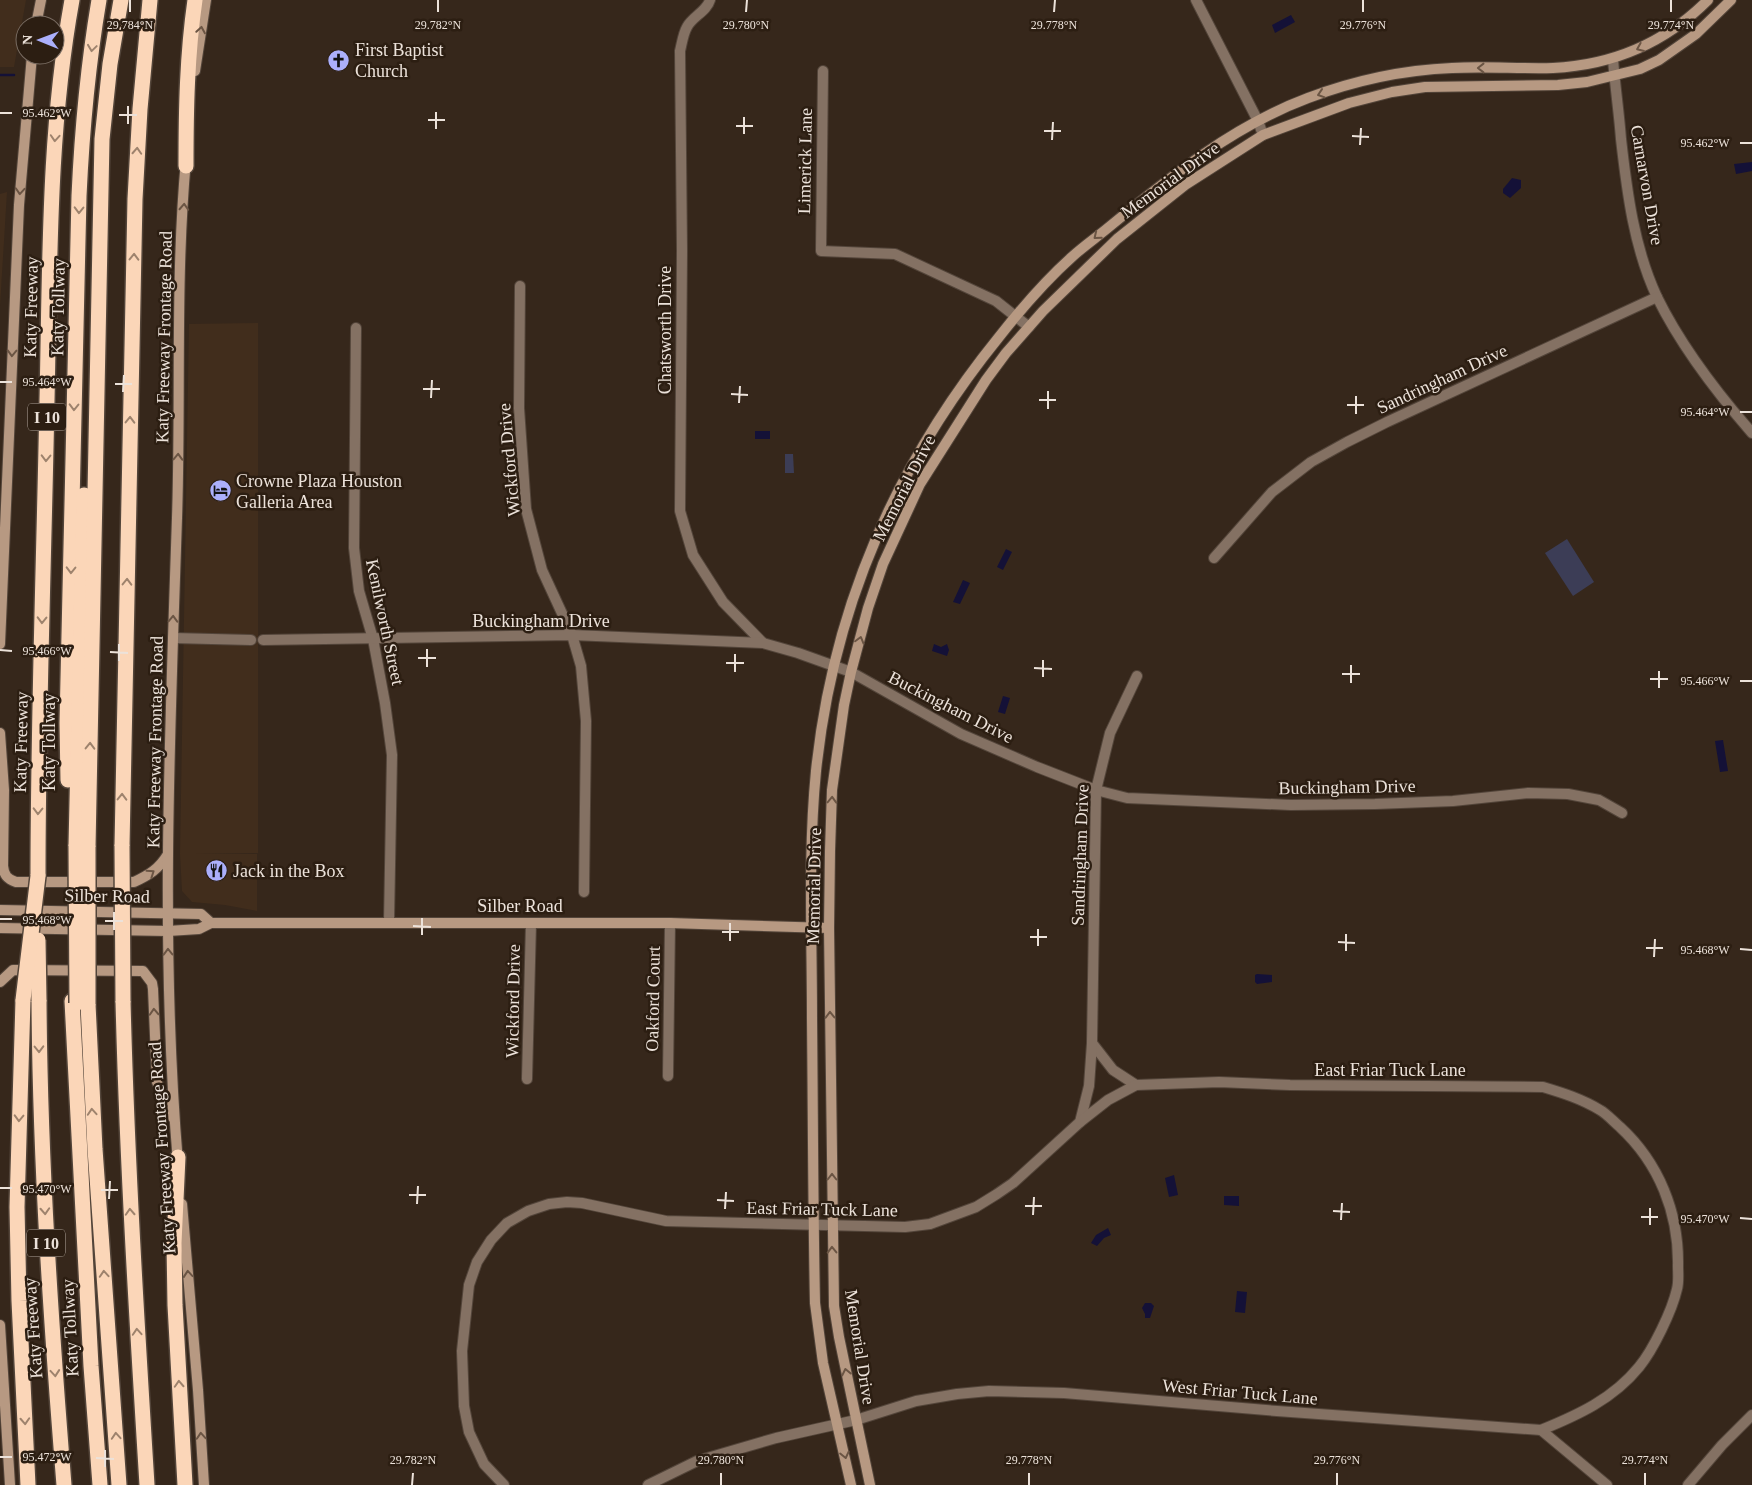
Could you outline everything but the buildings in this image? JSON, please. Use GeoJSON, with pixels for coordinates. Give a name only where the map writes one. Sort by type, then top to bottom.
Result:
{"type":"FeatureCollection","features":[{"type":"Feature","properties":{"kind":"highway","name":"Katy Freeway"},"geometry":{"type":"LineString","coordinates":[[64,1485],[52,1333],[40,1124],[38,845],[53,178],[59,89],[72,0]]}},
{"type":"Feature","properties":{"kind":"highway","name":"Katy Tollway"},"geometry":{"type":"LineString","coordinates":[[77,846],[67,723],[79,196],[88,72],[100,0]]}},
{"type":"Feature","properties":{"kind":"highway"},"geometry":{"type":"LineString","coordinates":[[112,0],[96,101],[95,213],[77,846],[79,1003],[94,1131],[119,1485]]}},
{"type":"Feature","properties":{"kind":"highway"},"geometry":{"type":"LineString","coordinates":[[95,213],[104,107],[121,0]]}},
{"type":"Feature","properties":{"kind":"highway"},"geometry":{"type":"LineString","coordinates":[[147,1485],[130,1196],[123,1001],[122,846],[136,191],[141,91],[150,0]]}},
{"type":"Feature","properties":{"kind":"highway"},"geometry":{"type":"LineString","coordinates":[[186,166],[186,95],[190,35],[195,0]]}},
{"type":"Feature","properties":{"kind":"highway"},"geometry":{"type":"LineString","coordinates":[[28,1485],[19,1301],[17,1207],[23,1000],[38,876]]}},
{"type":"Feature","properties":{"kind":"highway","name":"Katy Tollway"},"geometry":{"type":"LineString","coordinates":[[79,1003],[80,1174],[90,1366],[100,1485]]}},
{"type":"Feature","properties":{"kind":"highway"},"geometry":{"type":"LineString","coordinates":[[178,1157],[174,1243],[175,1304],[185,1485]]}},
{"type":"Feature","properties":{"kind":"main road"},"geometry":{"type":"LineString","coordinates":[[38,15],[41,0]]}},
{"type":"Feature","properties":{"kind":"main road","name":"Katy Freeway Frontage Road"},"geometry":{"type":"LineString","coordinates":[[204,1485],[176,1127],[169,1003],[168,913],[173,638],[180,410],[180,270],[192,84],[206,0]]}},
{"type":"Feature","properties":{"kind":"main road","name":"Memorial Drive"},"geometry":{"type":"LineString","coordinates":[[851,1485],[823,1363],[818,1337],[815,1303],[812,860],[817,769],[824,719],[835,666],[848,615],[866,562],[905,476],[950,401],[1016,316],[1078,252],[1165,182],[1234,134],[1277,111],[1309,98],[1348,85],[1389,76],[1449,68],[1558,68],[1613,59],[1654,42],[1708,0]]}},
{"type":"Feature","properties":{"kind":"main road","name":"Memorial Drive"},"geometry":{"type":"LineString","coordinates":[[870,1485],[834,1306],[829,928],[832,790],[844,705],[868,608],[883,564],[920,484],[986,380],[1029,327],[1117,239],[1186,185],[1263,135],[1349,103],[1392,92],[1425,87],[1558,85],[1587,82],[1640,69],[1659,60],[1696,34],[1731,0]]}},
{"type":"Feature","properties":{"kind":"main road"},"geometry":{"type":"LineString","coordinates":[[0,644],[18,205],[31,65]]}},
{"type":"Feature","properties":{"kind":"main road"},"geometry":{"type":"LineString","coordinates":[[1389,76],[1392,92]]}},
{"type":"Feature","properties":{"kind":"main road"},"geometry":{"type":"LineString","coordinates":[[905,476],[920,484]]}},
{"type":"Feature","properties":{"kind":"main road"},"geometry":{"type":"LineString","coordinates":[[0,733],[4,790],[3,866],[4,872],[11,880],[16,882],[134,882],[148,876],[160,866],[169,853]]}},
{"type":"Feature","properties":{"kind":"main road","name":"Silber Road"},"geometry":{"type":"LineString","coordinates":[[0,910],[201,914],[211,923]]}},
{"type":"Feature","properties":{"kind":"main road","name":"Silber Road"},"geometry":{"type":"LineString","coordinates":[[0,928],[168,931],[199,929],[211,923],[388,922],[670,923],[829,928]]}},
{"type":"Feature","properties":{"kind":"main road"},"geometry":{"type":"LineString","coordinates":[[0,982],[12,970],[144,971],[153,989],[157,1082],[176,1127]]}},
{"type":"Feature","properties":{"kind":"main road"},"geometry":{"type":"LineString","coordinates":[[813,1108],[832,1109]]}},
{"type":"Feature","properties":{"kind":"main road"},"geometry":{"type":"LineString","coordinates":[[0,1325],[10,1485]]}},
{"type":"Feature","properties":{"kind":"street"},"geometry":{"type":"LineString","coordinates":[[1196,0],[1258,121],[1263,135]]}},
{"type":"Feature","properties":{"kind":"street","name":"Chatsworth Drive"},"geometry":{"type":"LineString","coordinates":[[711,2],[686,27],[680,50],[682,252],[680,511],[693,555],[723,602],[763,643]]}},
{"type":"Feature","properties":{"kind":"street","name":"Carnarvon Drive"},"geometry":{"type":"LineString","coordinates":[[1613,59],[1626,181],[1640,249],[1657,297],[1684,343],[1716,389],[1752,433]]}},
{"type":"Feature","properties":{"kind":"street","name":"Limerick Lane"},"geometry":{"type":"LineString","coordinates":[[823,71],[820,251],[895,254],[996,302],[1016,316]]}},
{"type":"Feature","properties":{"kind":"street","name":"Wickford Drive"},"geometry":{"type":"LineString","coordinates":[[520,286],[519,408],[526,509],[542,570],[572,635],[580,666],[586,721],[584,892]]}},
{"type":"Feature","properties":{"kind":"street","name":"Sandringham Drive"},"geometry":{"type":"LineString","coordinates":[[1214,558],[1272,492],[1311,462],[1387,422],[1657,297]]}},
{"type":"Feature","properties":{"kind":"street"},"geometry":{"type":"LineString","coordinates":[[1016,316],[1029,327]]}},
{"type":"Feature","properties":{"kind":"street","name":"Kenilworth Street"},"geometry":{"type":"LineString","coordinates":[[356,328],[354,548],[359,591],[373,639],[386,703],[392,755],[388,922]]}},
{"type":"Feature","properties":{"kind":"street","name":"Buckingham Drive"},"geometry":{"type":"LineString","coordinates":[[262,640],[572,635],[763,643],[851,672],[961,734],[1096,790],[1127,798],[1291,805],[1385,804],[1528,793],[1568,794],[1599,800],[1622,813]]}},
{"type":"Feature","properties":{"kind":"street"},"geometry":{"type":"LineString","coordinates":[[173,638],[251,640]]}},
{"type":"Feature","properties":{"kind":"street","name":"Sandringham Drive"},"geometry":{"type":"LineString","coordinates":[[1080,1122],[1089,1086],[1092,1043],[1096,790],[1110,733],[1137,676]]}},
{"type":"Feature","properties":{"kind":"street","name":"Wickford Drive"},"geometry":{"type":"LineString","coordinates":[[527,1079],[531,923]]}},
{"type":"Feature","properties":{"kind":"street","name":"Oakford Court"},"geometry":{"type":"LineString","coordinates":[[668,1076],[670,923]]}},
{"type":"Feature","properties":{"kind":"street"},"geometry":{"type":"LineString","coordinates":[[1092,1043],[1113,1070],[1136,1085]]}},
{"type":"Feature","properties":{"kind":"street","name":"East Friar Tuck Lane"},"geometry":{"type":"LineString","coordinates":[[504,1485],[484,1464],[468,1432],[464,1406],[462,1351],[469,1285],[477,1262],[491,1240],[507,1223],[528,1211],[549,1204],[582,1203],[666,1221],[813,1226],[905,1227],[930,1224],[976,1207],[1013,1183],[1080,1122],[1108,1100],[1136,1085],[1219,1082],[1290,1086],[1544,1087],[1577,1098],[1601,1110],[1636,1142],[1661,1181],[1665,1193]]}},
{"type":"Feature","properties":{"kind":"street","name":"West Friar Tuck Lane"},"geometry":{"type":"LineString","coordinates":[[648,1485],[697,1461],[776,1438],[838,1425],[916,1402],[989,1390],[1064,1393],[1268,1411],[1541,1430],[1581,1414],[1612,1394],[1639,1367],[1661,1332],[1677,1288],[1678,1258],[1675,1227],[1665,1193]]}},
{"type":"Feature","properties":{"kind":"street"},"geometry":{"type":"LineString","coordinates":[[1688,1485],[1722,1445],[1752,1415]]}},
{"type":"Feature","properties":{"kind":"street"},"geometry":{"type":"LineString","coordinates":[[1541,1430],[1607,1485]]}},
{"type":"Feature","properties":{"kind":"shaded area"},"geometry":{"type":"Polygon","coordinates":[[[0,0],[26,0],[23,15],[15,15],[14,67],[0,67],[0,0]]]}},
{"type":"Feature","properties":{"kind":"shaded area"},"geometry":{"type":"Polygon","coordinates":[[[1291,15],[1295,22],[1275,33],[1272,25],[1291,15]]]}},
{"type":"Feature","properties":{"kind":"shaded area"},"geometry":{"type":"Polygon","coordinates":[[[1752,162],[1752,171],[1736,174],[1734,164],[1752,162]]]}},
{"type":"Feature","properties":{"kind":"shaded area"},"geometry":{"type":"Polygon","coordinates":[[[1512,178],[1521,180],[1521,188],[1510,198],[1503,193],[1503,189],[1512,178]]]}},
{"type":"Feature","properties":{"kind":"shaded area"},"geometry":{"type":"Polygon","coordinates":[[[7,192],[0,306],[0,194],[7,192]]]}},
{"type":"Feature","properties":{"kind":"shaded area"},"geometry":{"type":"Polygon","coordinates":[[[258,323],[258,853],[196,854],[257,854],[257,911],[225,905],[192,902],[182,891],[180,854],[189,324],[258,323]]]}},
{"type":"Feature","properties":{"kind":"shaded area"},"geometry":{"type":"Polygon","coordinates":[[[755,431],[770,431],[770,439],[755,439],[755,431]]]}},
{"type":"Feature","properties":{"kind":"shaded area"},"geometry":{"type":"Polygon","coordinates":[[[785,454],[793,454],[794,473],[785,473],[785,454]]]}},
{"type":"Feature","properties":{"kind":"shaded area"},"geometry":{"type":"Polygon","coordinates":[[[1567,539],[1594,582],[1573,596],[1545,553],[1567,539]]]}},
{"type":"Feature","properties":{"kind":"shaded area"},"geometry":{"type":"Polygon","coordinates":[[[1006,549],[1012,552],[1003,570],[997,567],[1006,549]]]}},
{"type":"Feature","properties":{"kind":"shaded area"},"geometry":{"type":"Polygon","coordinates":[[[963,580],[970,583],[960,604],[953,602],[963,580]]]}},
{"type":"Feature","properties":{"kind":"shaded area"},"geometry":{"type":"Polygon","coordinates":[[[934,644],[941,647],[947,644],[949,650],[947,656],[932,651],[934,644]]]}},
{"type":"Feature","properties":{"kind":"shaded area"},"geometry":{"type":"Polygon","coordinates":[[[1003,696],[1010,698],[1005,714],[998,712],[1003,696]]]}},
{"type":"Feature","properties":{"kind":"shaded area"},"geometry":{"type":"Polygon","coordinates":[[[1723,740],[1728,771],[1720,772],[1715,741],[1723,740]]]}},
{"type":"Feature","properties":{"kind":"shaded area"},"geometry":{"type":"Polygon","coordinates":[[[1255,975],[1272,975],[1272,982],[1257,984],[1255,982],[1255,975]]]}},
{"type":"Feature","properties":{"kind":"shaded area"},"geometry":{"type":"Polygon","coordinates":[[[1174,1175],[1178,1195],[1169,1197],[1165,1178],[1174,1175]]]}},
{"type":"Feature","properties":{"kind":"shaded area"},"geometry":{"type":"Polygon","coordinates":[[[1224,1196],[1239,1196],[1239,1206],[1224,1205],[1224,1196]]]}},
{"type":"Feature","properties":{"kind":"shaded area"},"geometry":{"type":"Polygon","coordinates":[[[1108,1228],[1111,1235],[1104,1238],[1097,1246],[1091,1243],[1096,1235],[1108,1228]]]}},
{"type":"Feature","properties":{"kind":"shaded area"},"geometry":{"type":"Polygon","coordinates":[[[1237,1291],[1247,1292],[1245,1313],[1235,1312],[1237,1291]]]}},
{"type":"Feature","properties":{"kind":"shaded area"},"geometry":{"type":"Polygon","coordinates":[[[1145,1303],[1151,1303],[1154,1306],[1150,1318],[1145,1318],[1142,1308],[1145,1303]]]}},
{"type":"Feature","properties":{"kind":"waterway"},"geometry":{"type":"LineString","coordinates":[[0,75],[14,75]]}},
{"type":"Feature","properties":{"kind":"place","name":"First Baptist Church"},"geometry":{"type":"Point","coordinates":[339,60]}},
{"type":"Feature","properties":{"kind":"place","name":"Crowne Plaza Houston Galleria Area"},"geometry":{"type":"Point","coordinates":[220,491]}},
{"type":"Feature","properties":{"kind":"place","name":"Jack in the Box"},"geometry":{"type":"Point","coordinates":[217,871]}}]}
